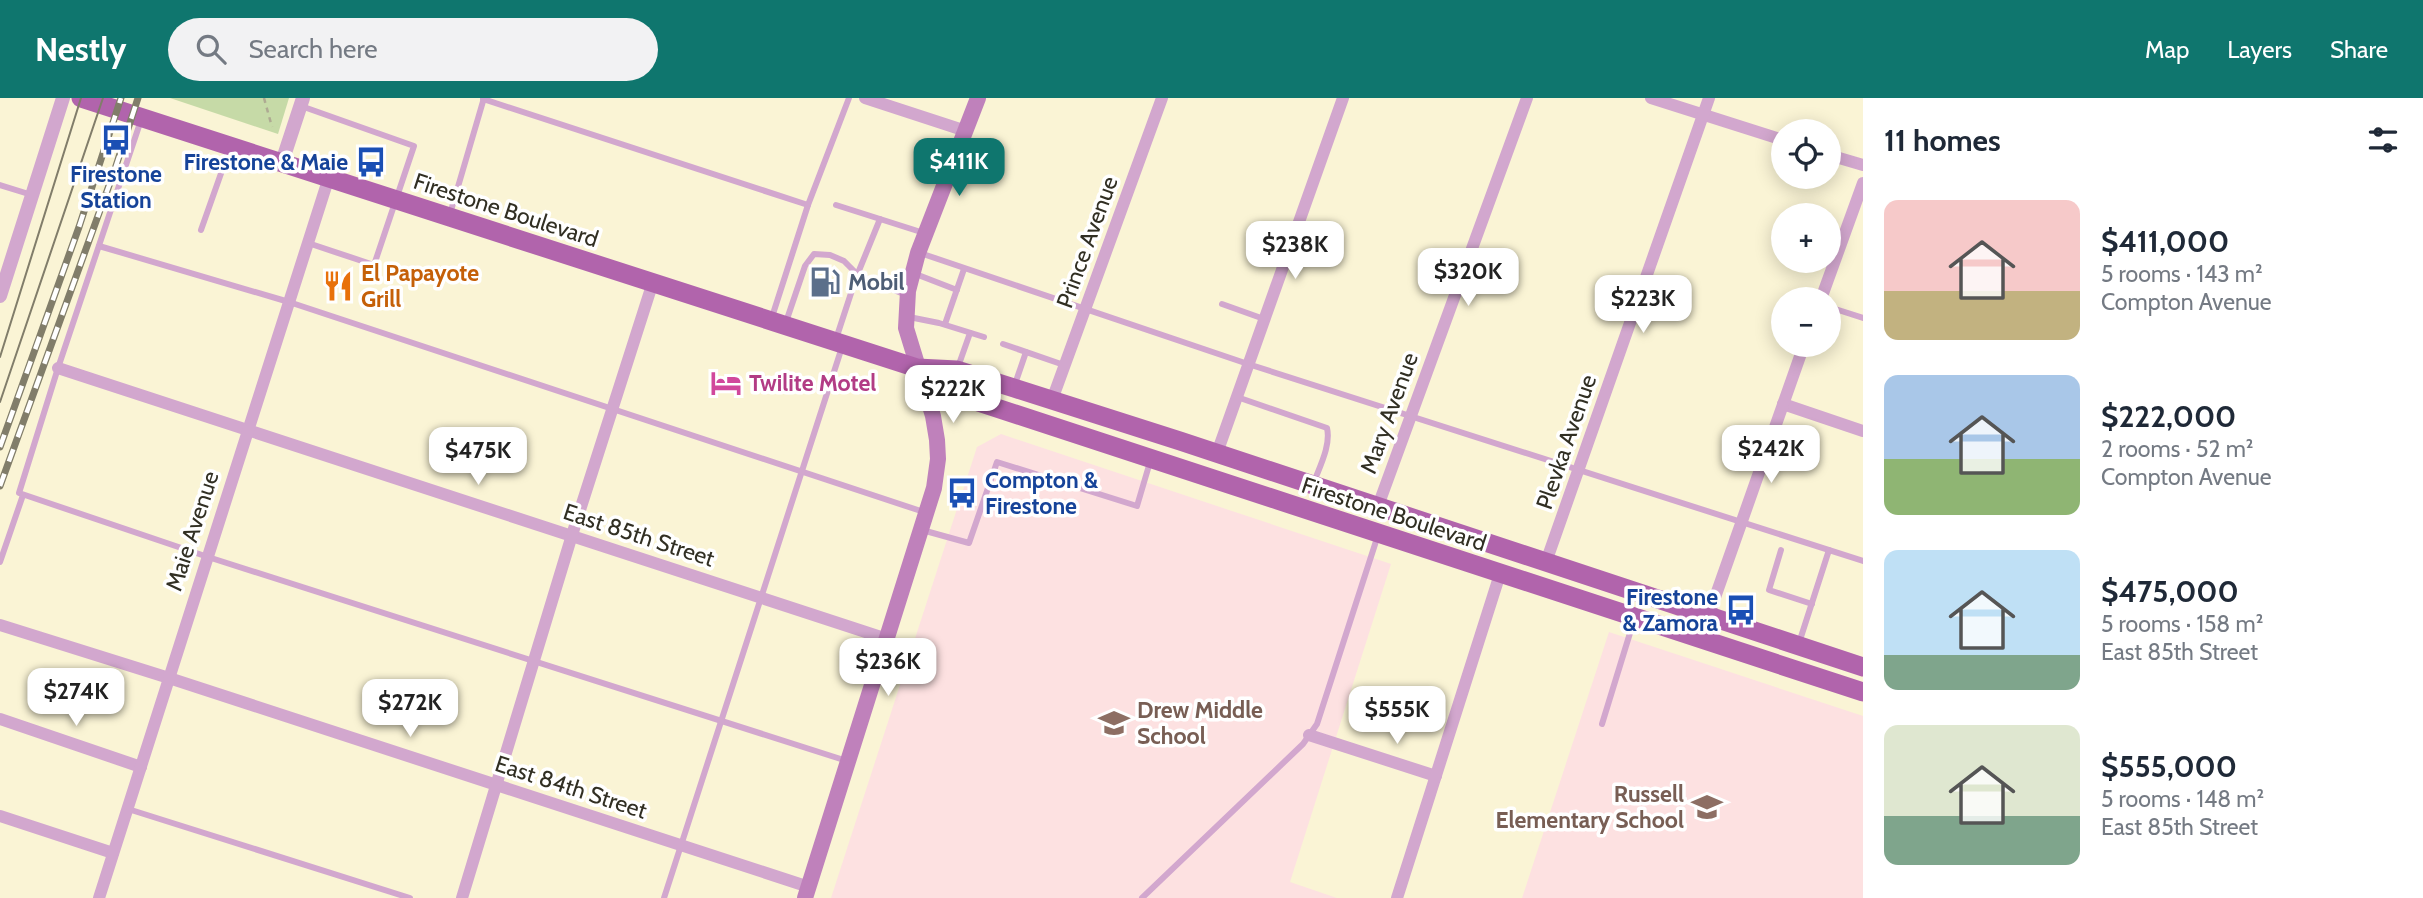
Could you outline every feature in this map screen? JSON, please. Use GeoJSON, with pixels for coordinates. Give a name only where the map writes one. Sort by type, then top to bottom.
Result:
{"type":"FeatureCollection","features":[{"type":"Feature","properties":{"kind":"main road","name":"Firestone Boulevard"},"geometry":{"type":"LineString","coordinates":[[81,98],[917,368],[957,370],[1052,400],[1863,667]]}},
{"type":"Feature","properties":{"kind":"main road"},"geometry":{"type":"LineString","coordinates":[[807,892],[934,488],[938,459],[937,440],[933,416],[906,328],[908,296],[918,253],[978,98]]}},
{"type":"Feature","properties":{"kind":"main road","name":"Firestone Boulevard"},"geometry":{"type":"LineString","coordinates":[[917,368],[951,393],[1863,692]]}},
{"type":"Feature","properties":{"kind":"street"},"geometry":{"type":"LineString","coordinates":[[1,293],[63,98]]}},
{"type":"Feature","properties":{"kind":"street"},"geometry":{"type":"LineString","coordinates":[[864,98],[966,131]]}},
{"type":"Feature","properties":{"kind":"street","name":"Prince Avenue"},"geometry":{"type":"LineString","coordinates":[[1052,400],[1162,98]]}},
{"type":"Feature","properties":{"kind":"street"},"geometry":{"type":"LineString","coordinates":[[1217,453],[1343,98]]}},
{"type":"Feature","properties":{"kind":"street","name":"Mary Avenue"},"geometry":{"type":"LineString","coordinates":[[1378,506],[1527,98]]}},
{"type":"Feature","properties":{"kind":"street"},"geometry":{"type":"LineString","coordinates":[[1651,98],[1771,136]]}},
{"type":"Feature","properties":{"kind":"street","name":"Plevka Avenue"},"geometry":{"type":"LineString","coordinates":[[1546,562],[1709,98]]}},
{"type":"Feature","properties":{"kind":"street"},"geometry":{"type":"LineString","coordinates":[[282,162],[302,102]]}},
{"type":"Feature","properties":{"kind":"street"},"geometry":{"type":"LineString","coordinates":[[1841,159],[1863,165]]}},
{"type":"Feature","properties":{"kind":"street","name":"Maie Avenue"},"geometry":{"type":"LineString","coordinates":[[99,898],[329,177]]}},
{"type":"Feature","properties":{"kind":"street"},"geometry":{"type":"LineString","coordinates":[[1825,287],[1862,189]]}},
{"type":"Feature","properties":{"kind":"street"},"geometry":{"type":"LineString","coordinates":[[462,898],[572,534],[653,282]]}},
{"type":"Feature","properties":{"kind":"street"},"geometry":{"type":"LineString","coordinates":[[1700,640],[1800,357]]}},
{"type":"Feature","properties":{"kind":"street","name":"East 85th Street"},"geometry":{"type":"LineString","coordinates":[[58,368],[887,639]]}},
{"type":"Feature","properties":{"kind":"street"},"geometry":{"type":"LineString","coordinates":[[1783,404],[1863,431]]}},
{"type":"Feature","properties":{"kind":"street"},"geometry":{"type":"LineString","coordinates":[[1397,898],[1500,574]]}},
{"type":"Feature","properties":{"kind":"street","name":"East 84th Street"},"geometry":{"type":"LineString","coordinates":[[0,625],[681,845],[807,892]]}},
{"type":"Feature","properties":{"kind":"street"},"geometry":{"type":"LineString","coordinates":[[0,719],[141,768]]}},
{"type":"Feature","properties":{"kind":"street"},"geometry":{"type":"LineString","coordinates":[[1309,735],[1436,776]]}},
{"type":"Feature","properties":{"kind":"street"},"geometry":{"type":"LineString","coordinates":[[0,816],[113,853]]}},
{"type":"Feature","properties":{"kind":"lane"},"geometry":{"type":"LineString","coordinates":[[778,323],[808,205],[849,98]]}},
{"type":"Feature","properties":{"kind":"lane"},"geometry":{"type":"LineString","coordinates":[[449,217],[483,99],[808,205]]}},
{"type":"Feature","properties":{"kind":"lane"},"geometry":{"type":"LineString","coordinates":[[302,102],[414,146],[374,265],[308,243]]}},
{"type":"Feature","properties":{"kind":"lane"},"geometry":{"type":"LineString","coordinates":[[142,118],[19,493],[208,557],[848,762]]}},
{"type":"Feature","properties":{"kind":"lane"},"geometry":{"type":"LineString","coordinates":[[201,230],[231,146]]}},
{"type":"Feature","properties":{"kind":"lane"},"geometry":{"type":"LineString","coordinates":[[0,184],[32,195]]}},
{"type":"Feature","properties":{"kind":"lane"},"geometry":{"type":"LineString","coordinates":[[836,205],[926,234]]}},
{"type":"Feature","properties":{"kind":"lane"},"geometry":{"type":"LineString","coordinates":[[664,898],[802,472],[858,275],[880,219]]}},
{"type":"Feature","properties":{"kind":"lane"},"geometry":{"type":"LineString","coordinates":[[99,246],[289,302],[927,513]]}},
{"type":"Feature","properties":{"kind":"lane"},"geometry":{"type":"LineString","coordinates":[[918,253],[1248,364],[1863,561]]}},
{"type":"Feature","properties":{"kind":"lane"},"geometry":{"type":"LineString","coordinates":[[778,323],[805,266],[814,254],[830,255],[844,261],[858,275],[908,296]]}},
{"type":"Feature","properties":{"kind":"lane"},"geometry":{"type":"LineString","coordinates":[[945,324],[964,269]]}},
{"type":"Feature","properties":{"kind":"lane"},"geometry":{"type":"LineString","coordinates":[[913,273],[957,290]]}},
{"type":"Feature","properties":{"kind":"lane"},"geometry":{"type":"LineString","coordinates":[[1222,304],[1264,319]]}},
{"type":"Feature","properties":{"kind":"lane"},"geometry":{"type":"LineString","coordinates":[[1841,311],[1863,318]]}},
{"type":"Feature","properties":{"kind":"lane"},"geometry":{"type":"LineString","coordinates":[[907,317],[945,324],[984,337]]}},
{"type":"Feature","properties":{"kind":"lane"},"geometry":{"type":"LineString","coordinates":[[957,370],[970,332]]}},
{"type":"Feature","properties":{"kind":"lane"},"geometry":{"type":"LineString","coordinates":[[1003,344],[1064,365]]}},
{"type":"Feature","properties":{"kind":"lane"},"geometry":{"type":"LineString","coordinates":[[1014,388],[1026,352]]}},
{"type":"Feature","properties":{"kind":"lane"},"geometry":{"type":"LineString","coordinates":[[1237,397],[1327,428],[1329,436],[1313,485]]}},
{"type":"Feature","properties":{"kind":"lane"},"geometry":{"type":"LineString","coordinates":[[922,530],[969,543],[997,462],[1137,506],[1150,459]]}},
{"type":"Feature","properties":{"kind":"lane"},"geometry":{"type":"LineString","coordinates":[[0,562],[23,495]]}},
{"type":"Feature","properties":{"kind":"lane"},"geometry":{"type":"LineString","coordinates":[[1142,898],[1303,744],[1317,723],[1378,534]]}},
{"type":"Feature","properties":{"kind":"lane"},"geometry":{"type":"LineString","coordinates":[[1781,550],[1769,590],[1811,604]]}},
{"type":"Feature","properties":{"kind":"lane"},"geometry":{"type":"LineString","coordinates":[[1798,645],[1829,550]]}},
{"type":"Feature","properties":{"kind":"lane"},"geometry":{"type":"LineString","coordinates":[[1602,724],[1634,618]]}},
{"type":"Feature","properties":{"kind":"lane"},"geometry":{"type":"LineString","coordinates":[[127,809],[410,898]]}},
{"type":"Feature","properties":{"kind":"path"},"geometry":{"type":"LineString","coordinates":[[264,98],[272,127]]}},
{"type":"Feature","properties":{"kind":"shaded area","name":"Drew Middle School"},"geometry":{"type":"Polygon","coordinates":[[[1001,434],[1391,564],[1290,882],[1337,898],[831,898],[977,447],[1001,434]]]}},
{"type":"Feature","properties":{"kind":"shaded area","name":"Russell Elementary School"},"geometry":{"type":"Polygon","coordinates":[[[1609,632],[1863,716],[1863,898],[1522,898],[1609,632]]]}},
{"type":"Feature","properties":{"kind":"green space"},"geometry":{"type":"Polygon","coordinates":[[[170,98],[289,98],[278,134],[170,98]]]}},
{"type":"Feature","properties":{"kind":"tram line"},"geometry":{"type":"LineString","coordinates":[[0,357],[81,98]]}},
{"type":"Feature","properties":{"kind":"tram line"},"geometry":{"type":"LineString","coordinates":[[0,402],[103,98]]}},
{"type":"Feature","properties":{"kind":"railway"},"geometry":{"type":"LineString","coordinates":[[0,447],[79,227],[121,98]]}},
{"type":"Feature","properties":{"kind":"railway"},"geometry":{"type":"LineString","coordinates":[[0,486],[115,169],[138,98]]}},
{"type":"Feature","properties":{"kind":"place","name":"Firestone Station"},"geometry":{"type":"Point","coordinates":[116,140]}},
{"type":"Feature","properties":{"kind":"place","name":"Firestone & Maie"},"geometry":{"type":"Point","coordinates":[371,162]}},
{"type":"Feature","properties":{"kind":"place","name":"Mobil"},"geometry":{"type":"Point","coordinates":[825,282]}},
{"type":"Feature","properties":{"kind":"place","name":"El Papayote Grill"},"geometry":{"type":"Point","coordinates":[338,286]}},
{"type":"Feature","properties":{"kind":"place","name":"Twilite Motel"},"geometry":{"type":"Point","coordinates":[726,383]}},
{"type":"Feature","properties":{"kind":"place","name":"Compton & Firestone"},"geometry":{"type":"Point","coordinates":[962,493]}},
{"type":"Feature","properties":{"kind":"place","name":"Firestone & Zamora"},"geometry":{"type":"Point","coordinates":[1741,610]}},
{"type":"Feature","properties":{"kind":"place","name":"Drew Middle School"},"geometry":{"type":"Point","coordinates":[1114,723]}},
{"type":"Feature","properties":{"kind":"place","name":"Russell Elementary School"},"geometry":{"type":"Point","coordinates":[1707,807]}}]}
